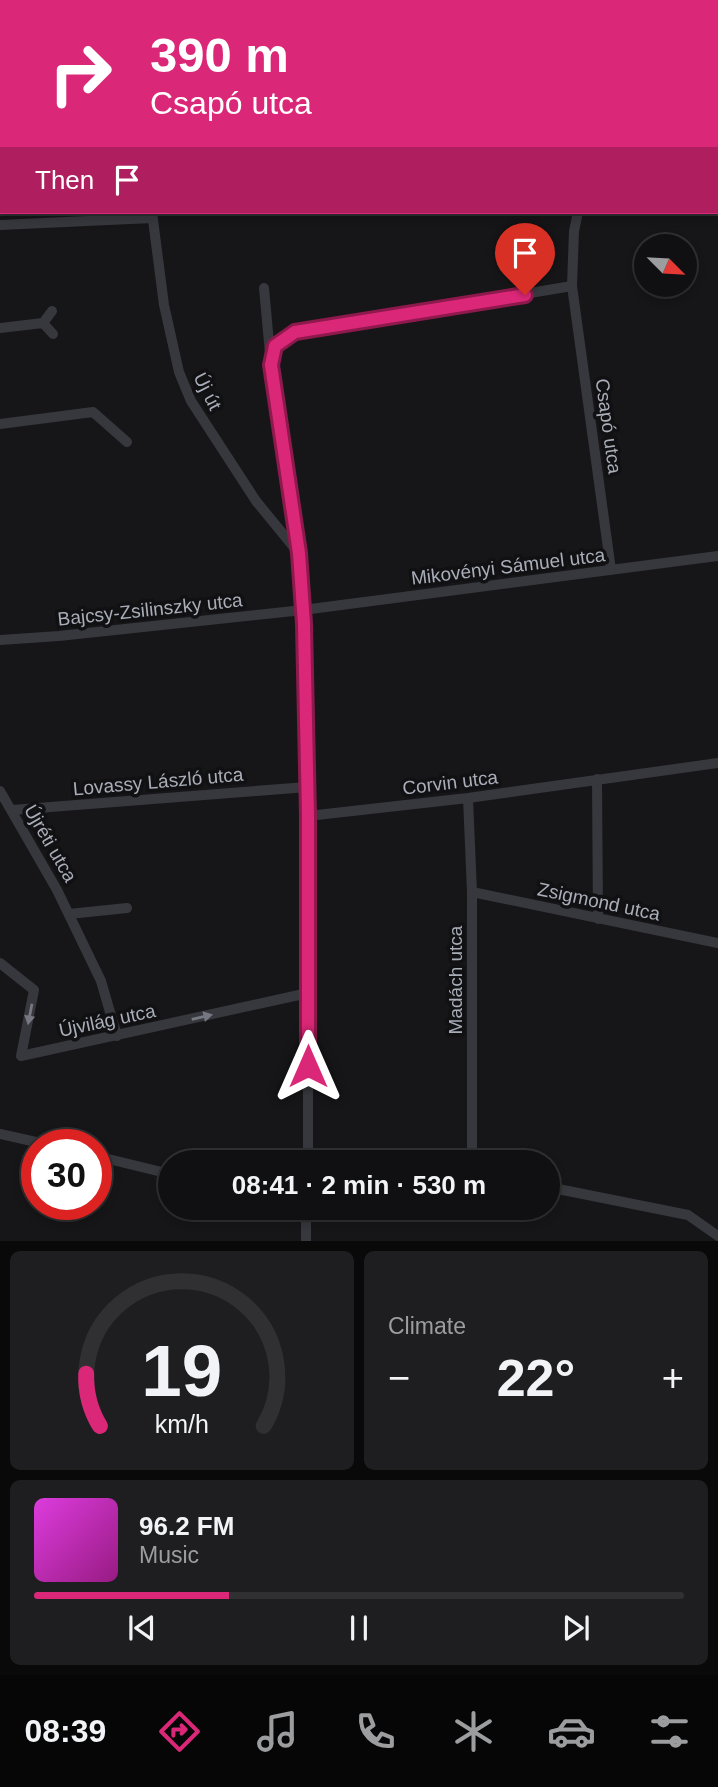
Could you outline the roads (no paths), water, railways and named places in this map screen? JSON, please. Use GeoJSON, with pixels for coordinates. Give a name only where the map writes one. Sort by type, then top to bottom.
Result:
{"type":"FeatureCollection","features":[{"type":"Feature","properties":{"kind":"street","name":"Csapó utca"},"geometry":{"type":"LineString","coordinates":[[578,214],[574,232],[572,286],[611,570]]}},
{"type":"Feature","properties":{"kind":"street","name":"Új út"},"geometry":{"type":"LineString","coordinates":[[0,225],[152,215],[164,305],[179,372],[191,401],[256,501],[299,553]]}},
{"type":"Feature","properties":{"kind":"street"},"geometry":{"type":"LineString","coordinates":[[271,365],[275,346],[295,332],[572,286]]}},
{"type":"Feature","properties":{"kind":"street"},"geometry":{"type":"LineString","coordinates":[[264,288],[271,365],[299,553],[303,610],[308,816],[307,1150]]}},
{"type":"Feature","properties":{"kind":"street"},"geometry":{"type":"LineString","coordinates":[[0,328],[43,323],[52,311]]}},
{"type":"Feature","properties":{"kind":"street"},"geometry":{"type":"LineString","coordinates":[[43,323],[53,334]]}},
{"type":"Feature","properties":{"kind":"street"},"geometry":{"type":"LineString","coordinates":[[0,424],[93,412],[127,442]]}},
{"type":"Feature","properties":{"kind":"street","name":"Mikovényi Sámuel utca"},"geometry":{"type":"LineString","coordinates":[[303,610],[718,556]]}},
{"type":"Feature","properties":{"kind":"street","name":"Bajcsy-Zsilinszky utca"},"geometry":{"type":"LineString","coordinates":[[0,640],[303,610]]}},
{"type":"Feature","properties":{"kind":"street","name":"Corvin utca"},"geometry":{"type":"LineString","coordinates":[[308,816],[468,798],[718,764]]}},
{"type":"Feature","properties":{"kind":"street"},"geometry":{"type":"LineString","coordinates":[[597,779],[598,919]]}},
{"type":"Feature","properties":{"kind":"street","name":"Lovassy László utca"},"geometry":{"type":"LineString","coordinates":[[12,810],[307,787]]}},
{"type":"Feature","properties":{"kind":"street","name":"Újréti utca"},"geometry":{"type":"LineString","coordinates":[[0,791],[69,914],[102,981],[117,1036]]}},
{"type":"Feature","properties":{"kind":"street","name":"Madách utca"},"geometry":{"type":"LineString","coordinates":[[468,798],[472,892],[472,1150]]}},
{"type":"Feature","properties":{"kind":"street","name":"Zsigmond utca"},"geometry":{"type":"LineString","coordinates":[[472,892],[718,943]]}},
{"type":"Feature","properties":{"kind":"street"},"geometry":{"type":"LineString","coordinates":[[69,914],[127,908]]}},
{"type":"Feature","properties":{"kind":"street","name":"Újvilág utca"},"geometry":{"type":"LineString","coordinates":[[0,963],[34,990],[21,1056],[308,993]]}},
{"type":"Feature","properties":{"kind":"street"},"geometry":{"type":"LineString","coordinates":[[0,1134],[21,1139]]}},
{"type":"Feature","properties":{"kind":"street"},"geometry":{"type":"LineString","coordinates":[[112,1160],[158,1171]]}},
{"type":"Feature","properties":{"kind":"street"},"geometry":{"type":"LineString","coordinates":[[560,1189],[688,1214],[718,1236]]}},
{"type":"Feature","properties":{"kind":"street"},"geometry":{"type":"LineString","coordinates":[[306,1220],[306,1241]]}}]}
